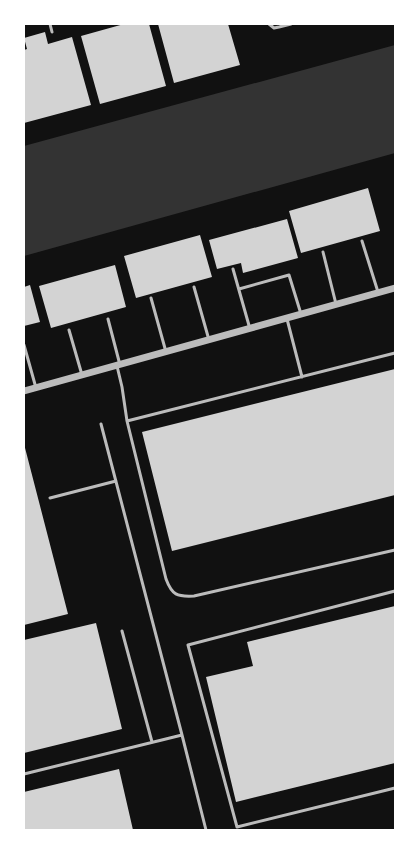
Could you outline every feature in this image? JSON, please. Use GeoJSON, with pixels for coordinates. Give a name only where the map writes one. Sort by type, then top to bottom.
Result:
{"type":"FeatureCollection","features":[{"type":"Feature","properties":{"kind":"street"},"geometry":{"type":"LineString","coordinates":[[24,391],[395,288]]}},
{"type":"Feature","properties":{"kind":"lane"},"geometry":{"type":"LineString","coordinates":[[50,24],[52,32]]}},
{"type":"Feature","properties":{"kind":"lane"},"geometry":{"type":"LineString","coordinates":[[269,24],[274,28],[291,24]]}},
{"type":"Feature","properties":{"kind":"lane"},"geometry":{"type":"LineString","coordinates":[[362,241],[378,292]]}},
{"type":"Feature","properties":{"kind":"lane"},"geometry":{"type":"LineString","coordinates":[[323,252],[336,304]]}},
{"type":"Feature","properties":{"kind":"lane"},"geometry":{"type":"LineString","coordinates":[[233,269],[250,329]]}},
{"type":"Feature","properties":{"kind":"lane"},"geometry":{"type":"LineString","coordinates":[[239,289],[289,276],[301,314]]}},
{"type":"Feature","properties":{"kind":"lane"},"geometry":{"type":"LineString","coordinates":[[194,287],[209,340]]}},
{"type":"Feature","properties":{"kind":"lane"},"geometry":{"type":"LineString","coordinates":[[151,298],[166,352]]}},
{"type":"Feature","properties":{"kind":"lane"},"geometry":{"type":"LineString","coordinates":[[287,318],[302,377]]}},
{"type":"Feature","properties":{"kind":"lane"},"geometry":{"type":"LineString","coordinates":[[108,319],[118,365],[127,421],[166,579],[169,588],[175,594],[186,597],[194,596],[395,550]]}},
{"type":"Feature","properties":{"kind":"lane"},"geometry":{"type":"LineString","coordinates":[[69,330],[82,375]]}},
{"type":"Feature","properties":{"kind":"lane"},"geometry":{"type":"LineString","coordinates":[[24,345],[36,388]]}},
{"type":"Feature","properties":{"kind":"lane"},"geometry":{"type":"LineString","coordinates":[[127,421],[395,353]]}},
{"type":"Feature","properties":{"kind":"lane"},"geometry":{"type":"LineString","coordinates":[[101,424],[206,830]]}},
{"type":"Feature","properties":{"kind":"lane"},"geometry":{"type":"LineString","coordinates":[[50,498],[116,481]]}},
{"type":"Feature","properties":{"kind":"lane"},"geometry":{"type":"LineString","coordinates":[[395,591],[188,645],[237,827],[395,788]]}},
{"type":"Feature","properties":{"kind":"lane"},"geometry":{"type":"LineString","coordinates":[[122,632],[152,742]]}},
{"type":"Feature","properties":{"kind":"lane"},"geometry":{"type":"LineString","coordinates":[[24,774],[182,735]]}},
{"type":"Feature","properties":{"kind":"shaded area"},"geometry":{"type":"Polygon","coordinates":[[[395,45],[395,153],[24,256],[24,146],[395,45]]]}},
{"type":"Feature","properties":{"kind":"building"},"geometry":{"type":"Polygon","coordinates":[[[124,24],[149,24],[166,86],[100,104],[81,36],[124,24]]]}},
{"type":"Feature","properties":{"kind":"building"},"geometry":{"type":"Polygon","coordinates":[[[158,24],[228,24],[240,65],[174,83],[158,24]]]}},
{"type":"Feature","properties":{"kind":"building"},"geometry":{"type":"Polygon","coordinates":[[[45,32],[48,44],[72,37],[91,105],[24,123],[24,50],[27,49],[24,38],[45,32]]]}},
{"type":"Feature","properties":{"kind":"building"},"geometry":{"type":"Polygon","coordinates":[[[368,188],[380,231],[301,253],[289,211],[368,188]]]}},
{"type":"Feature","properties":{"kind":"building"},"geometry":{"type":"Polygon","coordinates":[[[287,219],[298,258],[243,273],[241,263],[217,269],[209,240],[287,219]]]}},
{"type":"Feature","properties":{"kind":"building"},"geometry":{"type":"Polygon","coordinates":[[[200,235],[212,277],[136,298],[124,256],[200,235]]]}},
{"type":"Feature","properties":{"kind":"building"},"geometry":{"type":"Polygon","coordinates":[[[115,265],[126,307],[51,328],[39,286],[115,265]]]}},
{"type":"Feature","properties":{"kind":"building"},"geometry":{"type":"Polygon","coordinates":[[[30,285],[40,322],[24,326],[24,287],[30,285]]]}},
{"type":"Feature","properties":{"kind":"building"},"geometry":{"type":"Polygon","coordinates":[[[395,369],[395,495],[172,551],[142,432],[395,369]]]}},
{"type":"Feature","properties":{"kind":"building"},"geometry":{"type":"Polygon","coordinates":[[[24,444],[68,614],[24,625],[24,444]]]}},
{"type":"Feature","properties":{"kind":"building"},"geometry":{"type":"Polygon","coordinates":[[[395,606],[395,763],[236,802],[206,677],[253,666],[247,642],[395,606]]]}},
{"type":"Feature","properties":{"kind":"building"},"geometry":{"type":"Polygon","coordinates":[[[96,623],[122,729],[24,753],[24,640],[96,623]]]}},
{"type":"Feature","properties":{"kind":"building"},"geometry":{"type":"Polygon","coordinates":[[[119,769],[133,830],[24,830],[24,792],[119,769]]]}}]}
